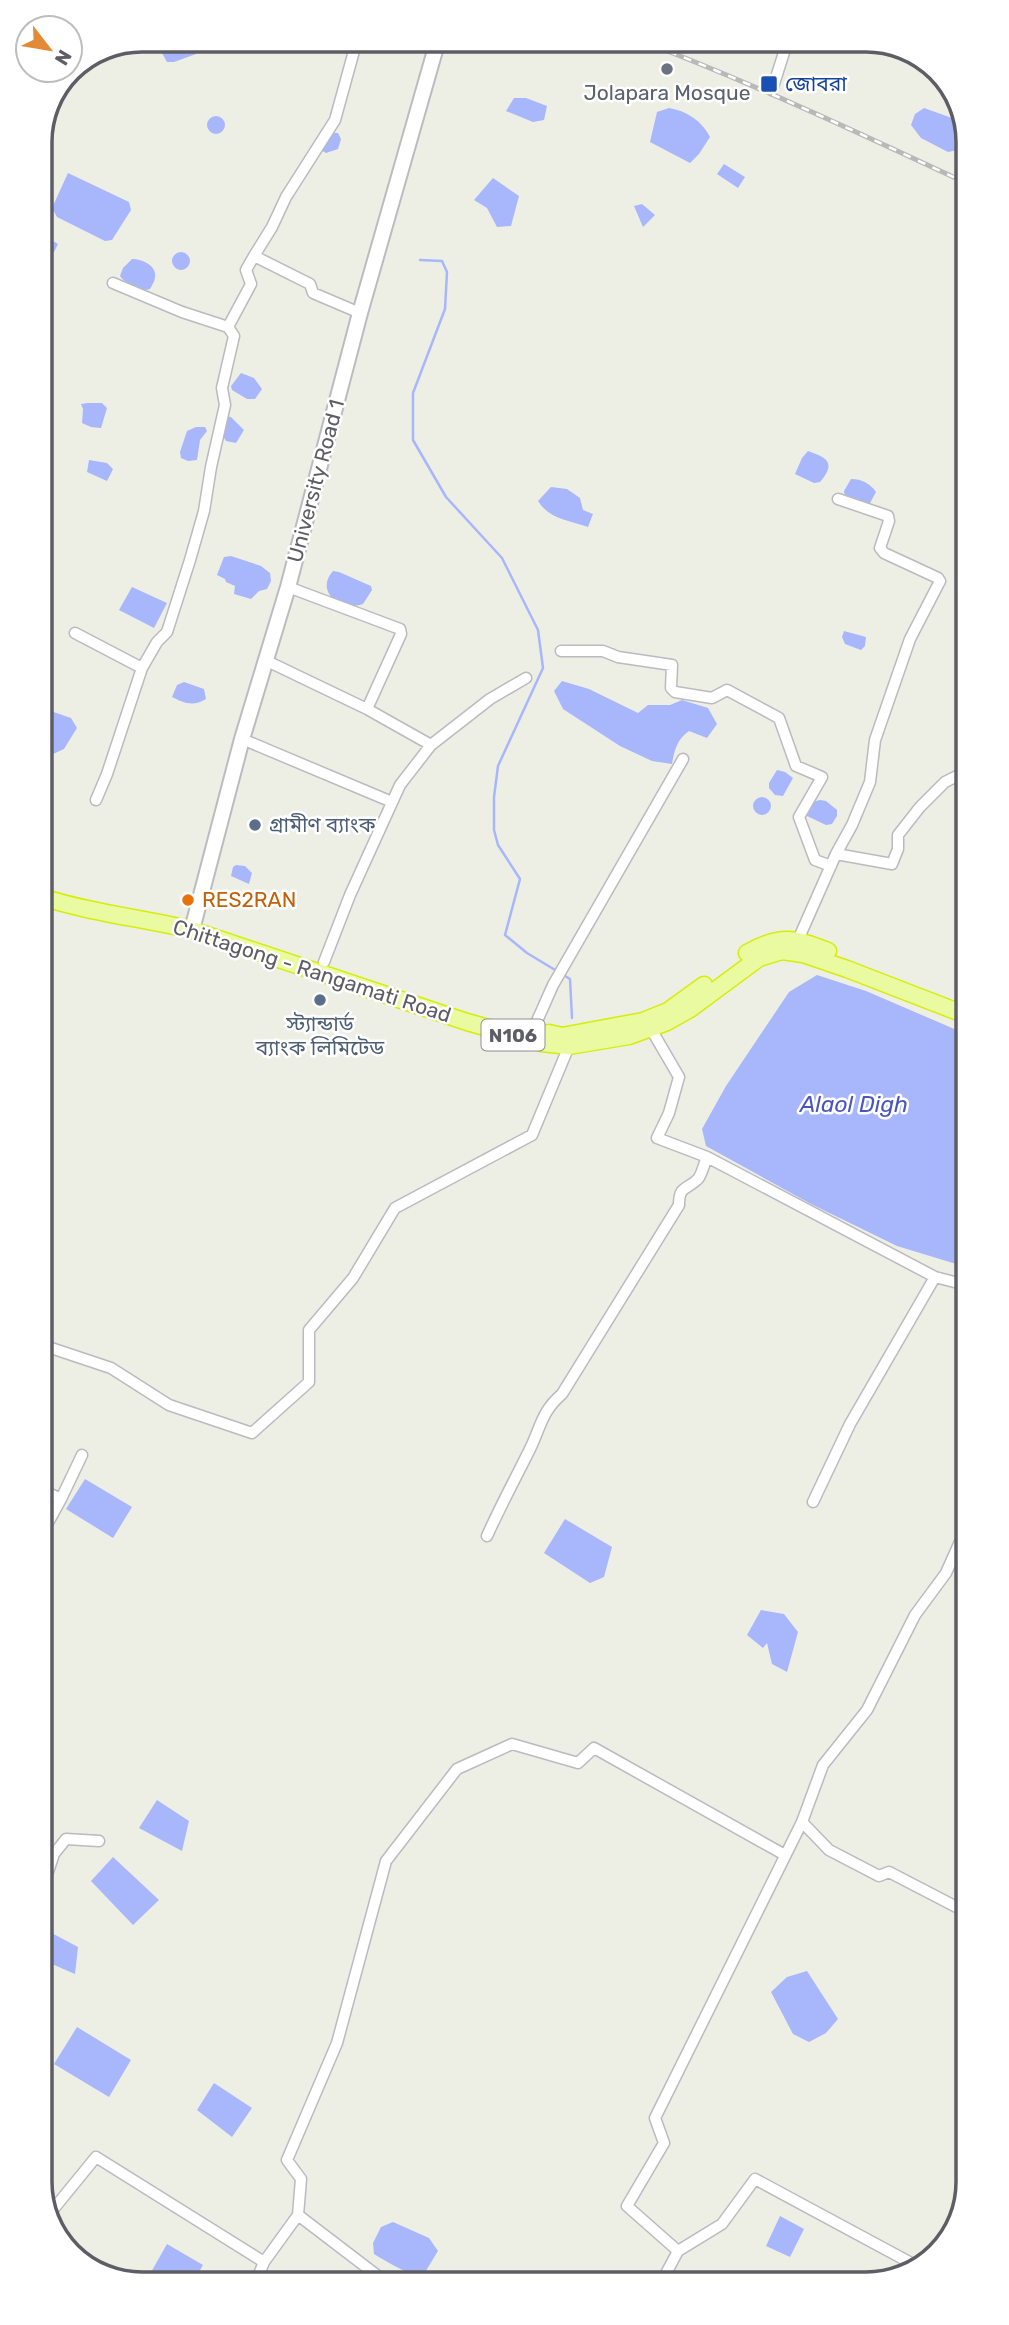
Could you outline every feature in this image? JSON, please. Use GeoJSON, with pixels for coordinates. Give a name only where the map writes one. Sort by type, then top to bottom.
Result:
{"type":"FeatureCollection","features":[{"type":"Feature","properties":{"kind":"highway","name":"Chittagong - Rangamati Road"},"geometry":{"type":"LineString","coordinates":[[53,895],[194,922],[414,997],[533,1030],[562,1035],[643,1021],[668,1011],[749,952],[773,940],[798,940],[956,1001]]}},
{"type":"Feature","properties":{"kind":"highway","name":"Chittagong - Rangamati Road"},"geometry":{"type":"LineString","coordinates":[[53,900],[108,915],[156,921],[192,930],[467,1022],[542,1043],[569,1046],[629,1036],[651,1029],[690,1009],[759,958],[788,950],[847,969],[956,1011]]}},
{"type":"Feature","properties":{"kind":"main road","name":"University Road 1"},"geometry":{"type":"LineString","coordinates":[[194,922],[242,739],[288,587],[360,313],[434,52]]}},
{"type":"Feature","properties":{"kind":"street"},"geometry":{"type":"LineString","coordinates":[[228,327],[251,284],[246,270],[272,227],[286,197],[335,120],[354,52]]}},
{"type":"Feature","properties":{"kind":"street"},"geometry":{"type":"LineString","coordinates":[[772,90],[784,53]]}},
{"type":"Feature","properties":{"kind":"street"},"geometry":{"type":"LineString","coordinates":[[254,256],[310,284],[313,293],[360,313]]}},
{"type":"Feature","properties":{"kind":"street"},"geometry":{"type":"LineString","coordinates":[[96,800],[142,668],[167,632],[182,591],[204,511],[225,405],[222,387],[234,336],[228,327],[182,312],[113,283]]}},
{"type":"Feature","properties":{"kind":"street"},"geometry":{"type":"LineString","coordinates":[[798,940],[870,782],[875,740],[910,639],[940,581],[884,553],[880,548],[889,521],[888,516],[838,499]]}},
{"type":"Feature","properties":{"kind":"street"},"geometry":{"type":"LineString","coordinates":[[288,587],[400,629],[397,645],[367,709]]}},
{"type":"Feature","properties":{"kind":"street"},"geometry":{"type":"LineString","coordinates":[[75,633],[142,668]]}},
{"type":"Feature","properties":{"kind":"street"},"geometry":{"type":"LineString","coordinates":[[561,651],[603,652],[618,657],[672,665],[671,688],[675,692],[712,698],[727,690],[779,718],[796,766],[822,777],[799,817],[815,860],[831,866]]}},
{"type":"Feature","properties":{"kind":"street"},"geometry":{"type":"LineString","coordinates":[[267,661],[367,709],[431,745]]}},
{"type":"Feature","properties":{"kind":"street"},"geometry":{"type":"LineString","coordinates":[[324,962],[350,895],[400,785],[431,745],[490,699],[526,678]]}},
{"type":"Feature","properties":{"kind":"street"},"geometry":{"type":"LineString","coordinates":[[242,739],[392,802]]}},
{"type":"Feature","properties":{"kind":"street"},"geometry":{"type":"LineString","coordinates":[[533,1030],[567,959],[683,760]]}},
{"type":"Feature","properties":{"kind":"street"},"geometry":{"type":"LineString","coordinates":[[836,854],[892,864],[898,849],[898,835],[945,782],[956,776]]}},
{"type":"Feature","properties":{"kind":"street"},"geometry":{"type":"LineString","coordinates":[[651,1029],[679,1077],[669,1113],[657,1138],[707,1157],[935,1277],[956,1282]]}},
{"type":"Feature","properties":{"kind":"street"},"geometry":{"type":"LineString","coordinates":[[52,1348],[111,1368],[169,1405],[252,1433],[309,1382],[309,1330],[353,1278],[395,1208],[532,1135],[569,1046]]}},
{"type":"Feature","properties":{"kind":"street"},"geometry":{"type":"LineString","coordinates":[[487,1536],[548,1406],[562,1394],[679,1205],[679,1196],[685,1186],[698,1178],[707,1157]]}},
{"type":"Feature","properties":{"kind":"street"},"geometry":{"type":"LineString","coordinates":[[813,1502],[850,1424],[935,1277]]}},
{"type":"Feature","properties":{"kind":"street"},"geometry":{"type":"LineString","coordinates":[[52,1515],[82,1455]]}},
{"type":"Feature","properties":{"kind":"street"},"geometry":{"type":"LineString","coordinates":[[52,1495],[61,1499]]}},
{"type":"Feature","properties":{"kind":"street"},"geometry":{"type":"LineString","coordinates":[[678,2251],[627,2206],[664,2143],[655,2118],[802,1822],[824,1765],[866,1710],[915,1615],[946,1573],[956,1550]]}},
{"type":"Feature","properties":{"kind":"street"},"geometry":{"type":"LineString","coordinates":[[260,2272],[264,2262],[298,2215],[301,2179],[287,2160],[337,2043],[386,1861],[457,1769],[512,1744],[578,1763],[594,1748],[785,1855]]}},
{"type":"Feature","properties":{"kind":"street"},"geometry":{"type":"LineString","coordinates":[[802,1822],[829,1850],[878,1876],[889,1872],[956,1907]]}},
{"type":"Feature","properties":{"kind":"street"},"geometry":{"type":"LineString","coordinates":[[52,1860],[66,1839],[99,1841]]}},
{"type":"Feature","properties":{"kind":"street"},"geometry":{"type":"LineString","coordinates":[[56,2206],[96,2157],[264,2262]]}},
{"type":"Feature","properties":{"kind":"street"},"geometry":{"type":"LineString","coordinates":[[667,2272],[678,2251],[722,2224],[755,2179],[908,2262]]}},
{"type":"Feature","properties":{"kind":"street"},"geometry":{"type":"LineString","coordinates":[[298,2215],[373,2272]]}},
{"type":"Feature","properties":{"kind":"water"},"geometry":{"type":"Polygon","coordinates":[[[196,52],[196,54],[167,62],[162,53],[196,52]]]}},
{"type":"Feature","properties":{"kind":"water"},"geometry":{"type":"Polygon","coordinates":[[[514,98],[526,98],[547,106],[544,120],[533,122],[506,111],[514,98]]]}},
{"type":"Feature","properties":{"kind":"water"},"geometry":{"type":"Polygon","coordinates":[[[669,108],[693,118],[703,126],[710,137],[690,163],[650,142],[657,112],[669,108]]]}},
{"type":"Feature","properties":{"kind":"water"},"geometry":{"type":"Polygon","coordinates":[[[924,108],[953,118],[956,150],[948,152],[921,138],[911,125],[915,114],[924,108]]]}},
{"type":"Feature","properties":{"kind":"water"},"geometry":{"type":"Polygon","coordinates":[[[212,116],[220,116],[225,125],[223,132],[212,134],[207,129],[207,121],[212,116]]]}},
{"type":"Feature","properties":{"kind":"water"},"geometry":{"type":"Polygon","coordinates":[[[338,133],[341,139],[338,149],[326,153],[321,150],[328,136],[338,133]]]}},
{"type":"Feature","properties":{"kind":"water"},"geometry":{"type":"Polygon","coordinates":[[[724,164],[745,177],[738,188],[717,174],[724,164]]]}},
{"type":"Feature","properties":{"kind":"water"},"geometry":{"type":"Polygon","coordinates":[[[68,173],[129,202],[131,210],[112,240],[105,241],[57,217],[53,206],[68,173]]]}},
{"type":"Feature","properties":{"kind":"water"},"geometry":{"type":"Polygon","coordinates":[[[493,178],[519,196],[511,226],[497,227],[487,208],[474,200],[493,178]]]}},
{"type":"Feature","properties":{"kind":"water"},"geometry":{"type":"Polygon","coordinates":[[[642,204],[655,215],[643,227],[634,206],[642,204]]]}},
{"type":"Feature","properties":{"kind":"water"},"geometry":{"type":"Polygon","coordinates":[[[53,241],[58,244],[53,254],[53,241]]]}},
{"type":"Feature","properties":{"kind":"water"},"geometry":{"type":"Polygon","coordinates":[[[181,252],[187,255],[190,261],[187,267],[181,270],[175,267],[172,261],[175,255],[181,252]]]}},
{"type":"Feature","properties":{"kind":"water"},"geometry":{"type":"Polygon","coordinates":[[[132,259],[144,262],[154,269],[155,278],[150,289],[134,288],[120,276],[123,268],[132,259]]]}},
{"type":"Feature","properties":{"kind":"water"},"geometry":{"type":"Polygon","coordinates":[[[241,373],[254,378],[262,389],[255,399],[247,399],[232,390],[231,386],[241,373]]]}},
{"type":"Feature","properties":{"kind":"water"},"geometry":{"type":"Polygon","coordinates":[[[102,403],[107,408],[101,428],[82,423],[81,404],[102,403]]]}},
{"type":"Feature","properties":{"kind":"water"},"geometry":{"type":"Polygon","coordinates":[[[224,416],[231,417],[244,430],[236,443],[226,441],[223,436],[224,416]]]}},
{"type":"Feature","properties":{"kind":"water"},"geometry":{"type":"Polygon","coordinates":[[[205,427],[207,431],[200,440],[197,460],[188,461],[181,458],[180,452],[187,431],[205,427]]]}},
{"type":"Feature","properties":{"kind":"water"},"geometry":{"type":"Polygon","coordinates":[[[808,451],[828,462],[828,470],[820,482],[814,483],[795,474],[808,451]]]}},
{"type":"Feature","properties":{"kind":"water"},"geometry":{"type":"Polygon","coordinates":[[[89,460],[107,463],[113,469],[107,481],[87,472],[89,460]]]}},
{"type":"Feature","properties":{"kind":"water"},"geometry":{"type":"Polygon","coordinates":[[[851,479],[865,482],[876,492],[869,505],[845,497],[844,491],[851,479]]]}},
{"type":"Feature","properties":{"kind":"water"},"geometry":{"type":"Polygon","coordinates":[[[551,487],[567,489],[580,498],[583,510],[593,514],[588,527],[560,518],[543,507],[538,501],[551,487]]]}},
{"type":"Feature","properties":{"kind":"water"},"geometry":{"type":"Polygon","coordinates":[[[231,556],[261,566],[270,573],[271,581],[267,589],[259,591],[251,599],[234,594],[235,586],[217,575],[224,557],[231,556]]]}},
{"type":"Feature","properties":{"kind":"water"},"geometry":{"type":"Polygon","coordinates":[[[333,571],[371,586],[372,590],[363,604],[347,605],[333,598],[327,586],[333,571]]]}},
{"type":"Feature","properties":{"kind":"water"},"geometry":{"type":"Polygon","coordinates":[[[132,587],[167,603],[154,628],[119,610],[132,587]]]}},
{"type":"Feature","properties":{"kind":"water"},"geometry":{"type":"Polygon","coordinates":[[[844,631],[866,637],[865,646],[861,650],[845,644],[842,637],[844,631]]]}},
{"type":"Feature","properties":{"kind":"water"},"geometry":{"type":"Polygon","coordinates":[[[562,681],[589,689],[638,713],[648,705],[670,705],[682,700],[708,708],[717,724],[707,738],[689,731],[685,734],[677,746],[672,764],[652,761],[620,746],[563,709],[554,691],[562,681]]]}},
{"type":"Feature","properties":{"kind":"water"},"geometry":{"type":"Polygon","coordinates":[[[184,682],[204,689],[206,699],[189,703],[172,697],[177,685],[184,682]]]}},
{"type":"Feature","properties":{"kind":"water"},"geometry":{"type":"Polygon","coordinates":[[[53,712],[71,718],[77,728],[64,749],[53,754],[53,712]]]}},
{"type":"Feature","properties":{"kind":"water"},"geometry":{"type":"Polygon","coordinates":[[[777,770],[793,778],[783,796],[775,795],[769,788],[777,770]]]}},
{"type":"Feature","properties":{"kind":"water"},"geometry":{"type":"Polygon","coordinates":[[[758,797],[766,797],[771,806],[769,813],[758,815],[753,810],[753,802],[758,797]]]}},
{"type":"Feature","properties":{"kind":"water"},"geometry":{"type":"Polygon","coordinates":[[[826,801],[837,810],[832,824],[826,825],[807,816],[812,802],[826,801]]]}},
{"type":"Feature","properties":{"kind":"water"},"geometry":{"type":"Polygon","coordinates":[[[236,865],[245,866],[252,873],[249,884],[231,876],[236,865]]]}},
{"type":"Feature","properties":{"kind":"water","name":"Alaol Digh"},"geometry":{"type":"Polygon","coordinates":[[[817,975],[866,991],[956,1030],[956,1264],[897,1246],[811,1204],[706,1146],[702,1129],[726,1086],[789,992],[817,975]]]}},
{"type":"Feature","properties":{"kind":"water"},"geometry":{"type":"Polygon","coordinates":[[[85,1479],[132,1507],[113,1538],[66,1509],[85,1479]]]}},
{"type":"Feature","properties":{"kind":"water"},"geometry":{"type":"Polygon","coordinates":[[[565,1519],[612,1547],[604,1577],[590,1583],[544,1553],[565,1519]]]}},
{"type":"Feature","properties":{"kind":"water"},"geometry":{"type":"Polygon","coordinates":[[[761,1610],[784,1614],[798,1632],[787,1672],[772,1664],[767,1643],[763,1648],[747,1635],[761,1610]]]}},
{"type":"Feature","properties":{"kind":"water"},"geometry":{"type":"Polygon","coordinates":[[[157,1800],[189,1821],[182,1851],[139,1828],[157,1800]]]}},
{"type":"Feature","properties":{"kind":"water"},"geometry":{"type":"Polygon","coordinates":[[[113,1857],[159,1900],[133,1925],[91,1881],[113,1857]]]}},
{"type":"Feature","properties":{"kind":"water"},"geometry":{"type":"Polygon","coordinates":[[[52,1933],[78,1947],[75,1974],[52,1964],[52,1933]]]}},
{"type":"Feature","properties":{"kind":"water"},"geometry":{"type":"Polygon","coordinates":[[[807,1971],[838,2019],[826,2033],[809,2042],[793,2034],[771,1992],[787,1977],[807,1971]]]}},
{"type":"Feature","properties":{"kind":"water"},"geometry":{"type":"Polygon","coordinates":[[[77,2027],[131,2060],[109,2097],[54,2064],[77,2027]]]}},
{"type":"Feature","properties":{"kind":"water"},"geometry":{"type":"Polygon","coordinates":[[[214,2083],[252,2108],[232,2137],[197,2110],[214,2083]]]}},
{"type":"Feature","properties":{"kind":"water"},"geometry":{"type":"Polygon","coordinates":[[[780,2216],[804,2229],[790,2257],[766,2246],[780,2216]]]}},
{"type":"Feature","properties":{"kind":"water"},"geometry":{"type":"Polygon","coordinates":[[[393,2222],[429,2238],[438,2251],[425,2272],[408,2272],[374,2254],[373,2243],[381,2227],[393,2222]]]}},
{"type":"Feature","properties":{"kind":"water"},"geometry":{"type":"Polygon","coordinates":[[[167,2244],[203,2265],[199,2272],[151,2272],[167,2244]]]}},
{"type":"Feature","properties":{"kind":"waterway"},"geometry":{"type":"LineString","coordinates":[[420,260],[442,261],[447,272],[445,309],[413,393],[413,440],[446,497],[502,558],[538,630],[543,668],[498,766],[494,830],[498,845],[520,879],[505,935],[527,953],[570,979],[572,1018]]}},
{"type":"Feature","properties":{"kind":"railway"},"geometry":{"type":"LineString","coordinates":[[672,53],[762,90],[956,178]]}},
{"type":"Feature","properties":{"kind":"place","name":"Jolapara Mosque"},"geometry":{"type":"Point","coordinates":[667,69]}},
{"type":"Feature","properties":{"kind":"place","name":"জোবরা"},"geometry":{"type":"Point","coordinates":[769,84]}},
{"type":"Feature","properties":{"kind":"place","name":"গ্রামীণ ব্যাংক"},"geometry":{"type":"Point","coordinates":[255,825]}},
{"type":"Feature","properties":{"kind":"place","name":"RES2RAN"},"geometry":{"type":"Point","coordinates":[188,900]}},
{"type":"Feature","properties":{"kind":"place","name":"স্ট্যান্ডার্ড ব্যাংক লিমিটেড"},"geometry":{"type":"Point","coordinates":[320,1000]}}]}
